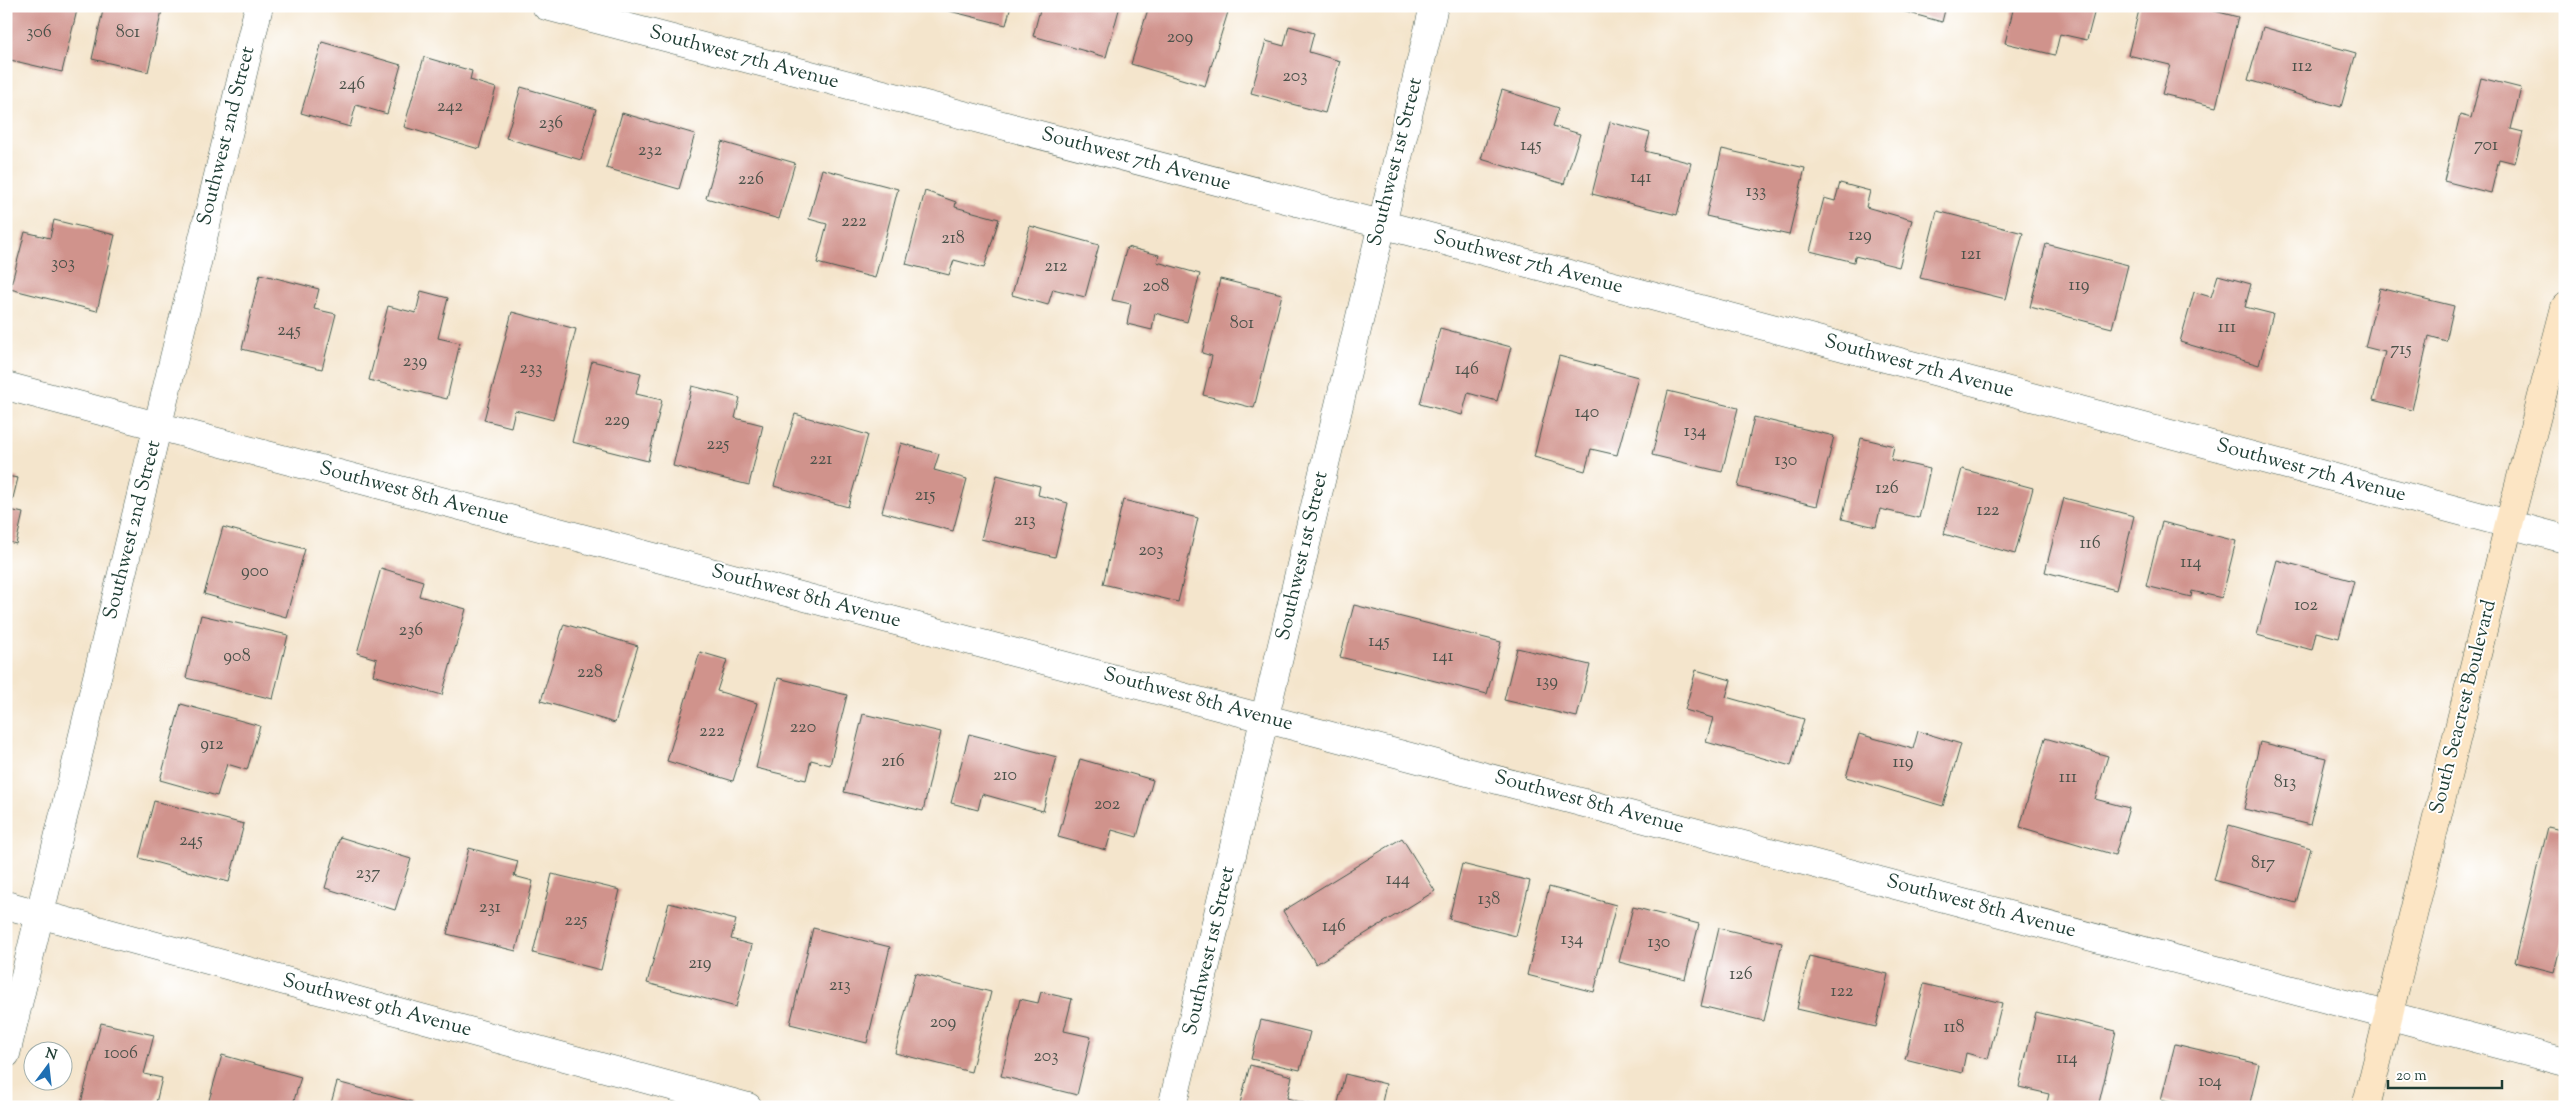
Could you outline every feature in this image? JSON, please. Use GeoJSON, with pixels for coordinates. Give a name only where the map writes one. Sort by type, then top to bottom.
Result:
{"type":"FeatureCollection","features":[{"type":"Feature","properties":{"kind":"street","name":"Southwest 2nd Street"},"geometry":{"type":"LineString","coordinates":[[6,1054],[259,6]]}},
{"type":"Feature","properties":{"kind":"street","name":"Southwest 7th Avenue"},"geometry":{"type":"LineString","coordinates":[[546,6],[1381,224],[2565,539]]}},
{"type":"Feature","properties":{"kind":"street","name":"Southwest 1st Street"},"geometry":{"type":"LineString","coordinates":[[1172,1107],[1434,6]]}},
{"type":"Feature","properties":{"kind":"street","name":"South Seacrest Boulevard"},"geometry":{"type":"LineString","coordinates":[[2366,1107],[2509,524],[2565,307]]}},
{"type":"Feature","properties":{"kind":"street","name":"Southwest 8th Avenue"},"geometry":{"type":"LineString","coordinates":[[6,386],[1265,717],[2565,1062]]}},
{"type":"Feature","properties":{"kind":"street","name":"Southwest 9th Avenue"},"geometry":{"type":"LineString","coordinates":[[6,906],[748,1107]]}},
{"type":"Feature","properties":{"kind":"building"},"geometry":{"type":"Polygon","coordinates":[[[6,6],[78,6],[62,72],[6,59],[6,6]]]}},
{"type":"Feature","properties":{"kind":"building"},"geometry":{"type":"Polygon","coordinates":[[[104,6],[163,6],[148,72],[92,59],[104,6]]]}},
{"type":"Feature","properties":{"kind":"building"},"geometry":{"type":"Polygon","coordinates":[[[929,6],[1011,6],[1006,25],[929,6]]]}},
{"type":"Feature","properties":{"kind":"building"},"geometry":{"type":"Polygon","coordinates":[[[1041,6],[1120,6],[1106,57],[1033,36],[1041,6]]]}},
{"type":"Feature","properties":{"kind":"building"},"geometry":{"type":"Polygon","coordinates":[[[1149,6],[1208,6],[1228,12],[1205,86],[1131,64],[1149,6]]]}},
{"type":"Feature","properties":{"kind":"building"},"geometry":{"type":"Polygon","coordinates":[[[1896,6],[1946,6],[1942,22],[1895,9],[1896,6]]]}},
{"type":"Feature","properties":{"kind":"building"},"geometry":{"type":"Polygon","coordinates":[[[2014,6],[2096,6],[2087,40],[2060,34],[2055,55],[2005,43],[2014,6]]]}},
{"type":"Feature","properties":{"kind":"building"},"geometry":{"type":"Polygon","coordinates":[[[2140,6],[2195,6],[2238,17],[2216,107],[2162,94],[2170,65],[2128,55],[2140,6]]]}},
{"type":"Feature","properties":{"kind":"building"},"geometry":{"type":"Polygon","coordinates":[[[1289,26],[1314,33],[1309,52],[1340,61],[1325,113],[1251,93],[1266,41],[1284,46],[1289,26]]]}},
{"type":"Feature","properties":{"kind":"building"},"geometry":{"type":"Polygon","coordinates":[[[2263,27],[2356,53],[2341,107],[2248,80],[2263,27]]]}},
{"type":"Feature","properties":{"kind":"building"},"geometry":{"type":"Polygon","coordinates":[[[322,42],[401,65],[387,114],[356,105],[350,127],[301,113],[322,42]]]}},
{"type":"Feature","properties":{"kind":"building"},"geometry":{"type":"Polygon","coordinates":[[[424,57],[472,71],[470,80],[496,88],[479,149],[404,127],[424,57]]]}},
{"type":"Feature","properties":{"kind":"building"},"geometry":{"type":"Polygon","coordinates":[[[2481,78],[2521,88],[2511,129],[2523,132],[2515,163],[2499,159],[2491,193],[2444,181],[2460,115],[2471,118],[2481,78]]]}},
{"type":"Feature","properties":{"kind":"building"},"geometry":{"type":"Polygon","coordinates":[[[521,87],[596,109],[581,160],[506,138],[521,87]]]}},
{"type":"Feature","properties":{"kind":"building"},"geometry":{"type":"Polygon","coordinates":[[[1502,90],[1559,108],[1553,126],[1580,134],[1564,184],[1481,159],[1502,90]]]}},
{"type":"Feature","properties":{"kind":"building"},"geometry":{"type":"Polygon","coordinates":[[[622,113],[695,134],[679,189],[606,168],[622,113]]]}},
{"type":"Feature","properties":{"kind":"building"},"geometry":{"type":"Polygon","coordinates":[[[1610,122],[1650,133],[1645,151],[1691,163],[1677,215],[1592,194],[1610,122]]]}},
{"type":"Feature","properties":{"kind":"building"},"geometry":{"type":"Polygon","coordinates":[[[722,142],[795,163],[779,219],[706,198],[722,142]]]}},
{"type":"Feature","properties":{"kind":"building"},"geometry":{"type":"Polygon","coordinates":[[[1722,149],[1805,168],[1789,235],[1706,216],[1722,149]]]}},
{"type":"Feature","properties":{"kind":"building"},"geometry":{"type":"Polygon","coordinates":[[[822,169],[898,189],[875,278],[817,263],[827,224],[809,219],[822,169]]]}},
{"type":"Feature","properties":{"kind":"building"},"geometry":{"type":"Polygon","coordinates":[[[1840,183],[1870,191],[1866,207],[1912,220],[1899,267],[1855,256],[1854,262],[1810,251],[1824,198],[1835,201],[1840,183]]]}},
{"type":"Feature","properties":{"kind":"building"},"geometry":{"type":"Polygon","coordinates":[[[925,191],[956,202],[955,207],[999,219],[984,268],[954,260],[949,275],[906,264],[925,191]]]}},
{"type":"Feature","properties":{"kind":"building"},"geometry":{"type":"Polygon","coordinates":[[[1937,211],[2023,233],[2006,299],[1920,278],[1937,211]]]}},
{"type":"Feature","properties":{"kind":"building"},"geometry":{"type":"Polygon","coordinates":[[[54,220],[115,235],[97,311],[10,289],[25,232],[50,238],[54,220]]]}},
{"type":"Feature","properties":{"kind":"building"},"geometry":{"type":"Polygon","coordinates":[[[1030,226],[1099,245],[1085,297],[1053,289],[1048,305],[1012,295],[1030,226]]]}},
{"type":"Feature","properties":{"kind":"building"},"geometry":{"type":"Polygon","coordinates":[[[2046,244],[2128,265],[2112,328],[2030,307],[2046,244]]]}},
{"type":"Feature","properties":{"kind":"building"},"geometry":{"type":"Polygon","coordinates":[[[1127,247],[1159,255],[1157,262],[1200,274],[1187,322],[1155,313],[1152,330],[1127,324],[1131,304],[1112,300],[1127,247]]]}},
{"type":"Feature","properties":{"kind":"building"},"geometry":{"type":"Polygon","coordinates":[[[260,274],[319,289],[314,309],[336,314],[322,369],[242,349],[260,274]]]}},
{"type":"Feature","properties":{"kind":"building"},"geometry":{"type":"Polygon","coordinates":[[[2218,275],[2251,284],[2245,307],[2273,314],[2259,365],[2180,342],[2194,292],[2211,297],[2218,275]]]}},
{"type":"Feature","properties":{"kind":"building"},"geometry":{"type":"Polygon","coordinates":[[[1220,279],[1282,294],[1254,408],[1203,395],[1212,356],[1202,353],[1220,279]]]}},
{"type":"Feature","properties":{"kind":"building"},"geometry":{"type":"Polygon","coordinates":[[[2380,288],[2454,306],[2446,341],[2429,336],[2412,410],[2373,400],[2385,352],[2365,347],[2380,288]]]}},
{"type":"Feature","properties":{"kind":"building"},"geometry":{"type":"Polygon","coordinates":[[[421,291],[448,298],[438,338],[460,343],[447,399],[369,380],[388,306],[416,313],[421,291]]]}},
{"type":"Feature","properties":{"kind":"building"},"geometry":{"type":"Polygon","coordinates":[[[512,312],[576,329],[553,420],[515,410],[511,427],[484,420],[512,312]]]}},
{"type":"Feature","properties":{"kind":"building"},"geometry":{"type":"Polygon","coordinates":[[[1440,328],[1511,347],[1497,401],[1468,393],[1462,415],[1420,404],[1440,328]]]}},
{"type":"Feature","properties":{"kind":"building"},"geometry":{"type":"Polygon","coordinates":[[[1559,356],[1638,377],[1617,455],[1591,449],[1585,471],[1534,457],[1559,356]]]}},
{"type":"Feature","properties":{"kind":"building"},"geometry":{"type":"Polygon","coordinates":[[[592,361],[641,373],[636,394],[662,400],[648,461],[572,442],[592,361]]]}},
{"type":"Feature","properties":{"kind":"building"},"geometry":{"type":"Polygon","coordinates":[[[692,386],[740,398],[735,418],[763,425],[749,485],[673,466],[692,386]]]}},
{"type":"Feature","properties":{"kind":"building"},"geometry":{"type":"Polygon","coordinates":[[[1668,391],[1738,408],[1722,472],[1652,455],[1668,391]]]}},
{"type":"Feature","properties":{"kind":"building"},"geometry":{"type":"Polygon","coordinates":[[[795,414],[868,435],[848,507],[774,486],[795,414]]]}},
{"type":"Feature","properties":{"kind":"building"},"geometry":{"type":"Polygon","coordinates":[[[1754,417],[1834,436],[1817,506],[1738,487],[1754,417]]]}},
{"type":"Feature","properties":{"kind":"building"},"geometry":{"type":"Polygon","coordinates":[[[1861,438],[1894,446],[1891,460],[1930,469],[1919,518],[1880,509],[1876,527],[1842,519],[1861,438]]]}},
{"type":"Feature","properties":{"kind":"building"},"geometry":{"type":"Polygon","coordinates":[[[901,443],[939,454],[934,470],[967,479],[953,531],[882,512],[901,443]]]}},
{"type":"Feature","properties":{"kind":"building"},"geometry":{"type":"Polygon","coordinates":[[[1962,469],[2033,488],[2015,554],[1944,534],[1962,469]]]}},
{"type":"Feature","properties":{"kind":"building"},"geometry":{"type":"Polygon","coordinates":[[[997,475],[1040,486],[1038,495],[1068,503],[1055,557],[981,539],[997,475]]]}},
{"type":"Feature","properties":{"kind":"building"},"geometry":{"type":"Polygon","coordinates":[[[6,476],[18,478],[10,510],[23,513],[16,544],[6,541],[6,476]]]}},
{"type":"Feature","properties":{"kind":"building"},"geometry":{"type":"Polygon","coordinates":[[[2064,498],[2134,516],[2116,590],[2045,572],[2064,498]]]}},
{"type":"Feature","properties":{"kind":"building"},"geometry":{"type":"Polygon","coordinates":[[[1123,500],[1198,518],[1178,602],[1103,584],[1123,500]]]}},
{"type":"Feature","properties":{"kind":"building"},"geometry":{"type":"Polygon","coordinates":[[[2162,522],[2236,541],[2222,598],[2192,591],[2191,597],[2146,586],[2162,522]]]}},
{"type":"Feature","properties":{"kind":"building"},"geometry":{"type":"Polygon","coordinates":[[[223,527],[305,549],[286,617],[204,594],[223,527]]]}},
{"type":"Feature","properties":{"kind":"building"},"geometry":{"type":"Polygon","coordinates":[[[2277,560],[2354,581],[2339,638],[2316,632],[2312,650],[2257,635],[2277,560]]]}},
{"type":"Feature","properties":{"kind":"building"},"geometry":{"type":"Polygon","coordinates":[[[381,568],[423,581],[419,596],[466,609],[442,695],[373,675],[377,659],[357,653],[381,568]]]}},
{"type":"Feature","properties":{"kind":"building"},"geometry":{"type":"Polygon","coordinates":[[[1354,605],[1501,642],[1487,694],[1340,657],[1354,605]]]}},
{"type":"Feature","properties":{"kind":"building"},"geometry":{"type":"Polygon","coordinates":[[[201,615],[288,635],[273,699],[186,678],[201,615]]]}},
{"type":"Feature","properties":{"kind":"building"},"geometry":{"type":"Polygon","coordinates":[[[564,624],[638,646],[615,723],[541,701],[564,624]]]}},
{"type":"Feature","properties":{"kind":"building"},"geometry":{"type":"Polygon","coordinates":[[[1517,648],[1590,665],[1577,717],[1504,700],[1517,648]]]}},
{"type":"Feature","properties":{"kind":"building"},"geometry":{"type":"Polygon","coordinates":[[[700,652],[727,660],[717,691],[757,703],[733,781],[667,761],[700,652]]]}},
{"type":"Feature","properties":{"kind":"building"},"geometry":{"type":"Polygon","coordinates":[[[1696,670],[1731,680],[1726,697],[1804,719],[1791,766],[1706,742],[1713,718],[1685,710],[1696,670]]]}},
{"type":"Feature","properties":{"kind":"building"},"geometry":{"type":"Polygon","coordinates":[[[778,678],[847,695],[830,765],[811,760],[806,780],[756,768],[778,678]]]}},
{"type":"Feature","properties":{"kind":"building"},"geometry":{"type":"Polygon","coordinates":[[[181,704],[260,726],[247,770],[227,764],[217,796],[160,780],[181,704]]]}},
{"type":"Feature","properties":{"kind":"building"},"geometry":{"type":"Polygon","coordinates":[[[863,714],[941,732],[923,811],[844,792],[863,714]]]}},
{"type":"Feature","properties":{"kind":"building"},"geometry":{"type":"Polygon","coordinates":[[[1918,731],[1961,744],[1943,806],[1846,777],[1859,734],[1913,749],[1918,731]]]}},
{"type":"Feature","properties":{"kind":"building"},"geometry":{"type":"Polygon","coordinates":[[[969,734],[1057,757],[1043,811],[982,794],[978,810],[951,803],[969,734]]]}},
{"type":"Feature","properties":{"kind":"building"},"geometry":{"type":"Polygon","coordinates":[[[2045,738],[2108,756],[2095,799],[2129,808],[2115,855],[2020,827],[2045,738]]]}},
{"type":"Feature","properties":{"kind":"building"},"geometry":{"type":"Polygon","coordinates":[[[2260,742],[2326,758],[2310,825],[2244,809],[2260,742]]]}},
{"type":"Feature","properties":{"kind":"building"},"geometry":{"type":"Polygon","coordinates":[[[1080,759],[1153,780],[1137,837],[1112,830],[1106,850],[1058,837],[1080,759]]]}},
{"type":"Feature","properties":{"kind":"building"},"geometry":{"type":"Polygon","coordinates":[[[154,801],[244,824],[229,882],[139,858],[154,801]]]}},
{"type":"Feature","properties":{"kind":"building"},"geometry":{"type":"Polygon","coordinates":[[[2229,825],[2311,848],[2296,903],[2214,880],[2229,825]]]}},
{"type":"Feature","properties":{"kind":"building"},"geometry":{"type":"Polygon","coordinates":[[[2548,827],[2565,831],[2565,928],[2554,972],[2515,962],[2548,827]]]}},
{"type":"Feature","properties":{"kind":"building"},"geometry":{"type":"Polygon","coordinates":[[[340,837],[411,859],[395,910],[325,888],[340,837]]]}},
{"type":"Feature","properties":{"kind":"building"},"geometry":{"type":"Polygon","coordinates":[[[1402,838],[1435,891],[1316,964],[1283,911],[1402,838]]]}},
{"type":"Feature","properties":{"kind":"building"},"geometry":{"type":"Polygon","coordinates":[[[469,848],[518,861],[514,876],[533,881],[516,951],[447,934],[469,848]]]}},
{"type":"Feature","properties":{"kind":"building"},"geometry":{"type":"Polygon","coordinates":[[[1462,864],[1530,881],[1516,936],[1449,919],[1462,864]]]}},
{"type":"Feature","properties":{"kind":"building"},"geometry":{"type":"Polygon","coordinates":[[[552,874],[620,890],[601,970],[533,953],[552,874]]]}},
{"type":"Feature","properties":{"kind":"building"},"geometry":{"type":"Polygon","coordinates":[[[1549,887],[1616,905],[1594,992],[1527,975],[1549,887]]]}},
{"type":"Feature","properties":{"kind":"building"},"geometry":{"type":"Polygon","coordinates":[[[669,903],[736,920],[731,939],[752,945],[736,1007],[647,983],[669,903]]]}},
{"type":"Feature","properties":{"kind":"building"},"geometry":{"type":"Polygon","coordinates":[[[1633,907],[1699,924],[1685,979],[1619,962],[1633,907]]]}},
{"type":"Feature","properties":{"kind":"building"},"geometry":{"type":"Polygon","coordinates":[[[813,928],[890,947],[867,1043],[790,1024],[813,928]]]}},
{"type":"Feature","properties":{"kind":"building"},"geometry":{"type":"Polygon","coordinates":[[[1719,928],[1782,943],[1764,1021],[1701,1006],[1719,928]]]}},
{"type":"Feature","properties":{"kind":"building"},"geometry":{"type":"Polygon","coordinates":[[[1809,956],[1888,974],[1876,1027],[1797,1009],[1809,956]]]}},
{"type":"Feature","properties":{"kind":"building"},"geometry":{"type":"Polygon","coordinates":[[[915,973],[991,992],[971,1072],[895,1053],[915,973]]]}},
{"type":"Feature","properties":{"kind":"building"},"geometry":{"type":"Polygon","coordinates":[[[1924,984],[2002,1003],[1988,1059],[1966,1053],[1962,1073],[1905,1059],[1924,984]]]}},
{"type":"Feature","properties":{"kind":"building"},"geometry":{"type":"Polygon","coordinates":[[[1041,992],[1072,999],[1064,1031],[1091,1037],[1077,1095],[1001,1076],[1020,999],[1038,1003],[1041,992]]]}},
{"type":"Feature","properties":{"kind":"building"},"geometry":{"type":"Polygon","coordinates":[[[2036,1012],[2116,1031],[2098,1107],[2046,1107],[2049,1094],[2019,1087],[2036,1012]]]}},
{"type":"Feature","properties":{"kind":"building"},"geometry":{"type":"Polygon","coordinates":[[[1261,1020],[1310,1032],[1300,1070],[1251,1059],[1261,1020]]]}},
{"type":"Feature","properties":{"kind":"building"},"geometry":{"type":"Polygon","coordinates":[[[101,1023],[154,1035],[144,1074],[162,1078],[155,1107],[80,1107],[101,1023]]]}},
{"type":"Feature","properties":{"kind":"building"},"geometry":{"type":"Polygon","coordinates":[[[2175,1044],[2259,1064],[2249,1107],[2188,1107],[2161,1100],[2175,1044]]]}},
{"type":"Feature","properties":{"kind":"building"},"geometry":{"type":"Polygon","coordinates":[[[222,1055],[301,1077],[292,1107],[207,1107],[222,1055]]]}},
{"type":"Feature","properties":{"kind":"building"},"geometry":{"type":"Polygon","coordinates":[[[1250,1065],[1292,1076],[1287,1098],[1317,1107],[1239,1107],[1250,1065]]]}},
{"type":"Feature","properties":{"kind":"building"},"geometry":{"type":"Polygon","coordinates":[[[1345,1074],[1386,1084],[1381,1107],[1337,1107],[1345,1074]]]}},
{"type":"Feature","properties":{"kind":"building"},"geometry":{"type":"Polygon","coordinates":[[[337,1082],[412,1102],[411,1107],[330,1107],[337,1082]]]}}]}
